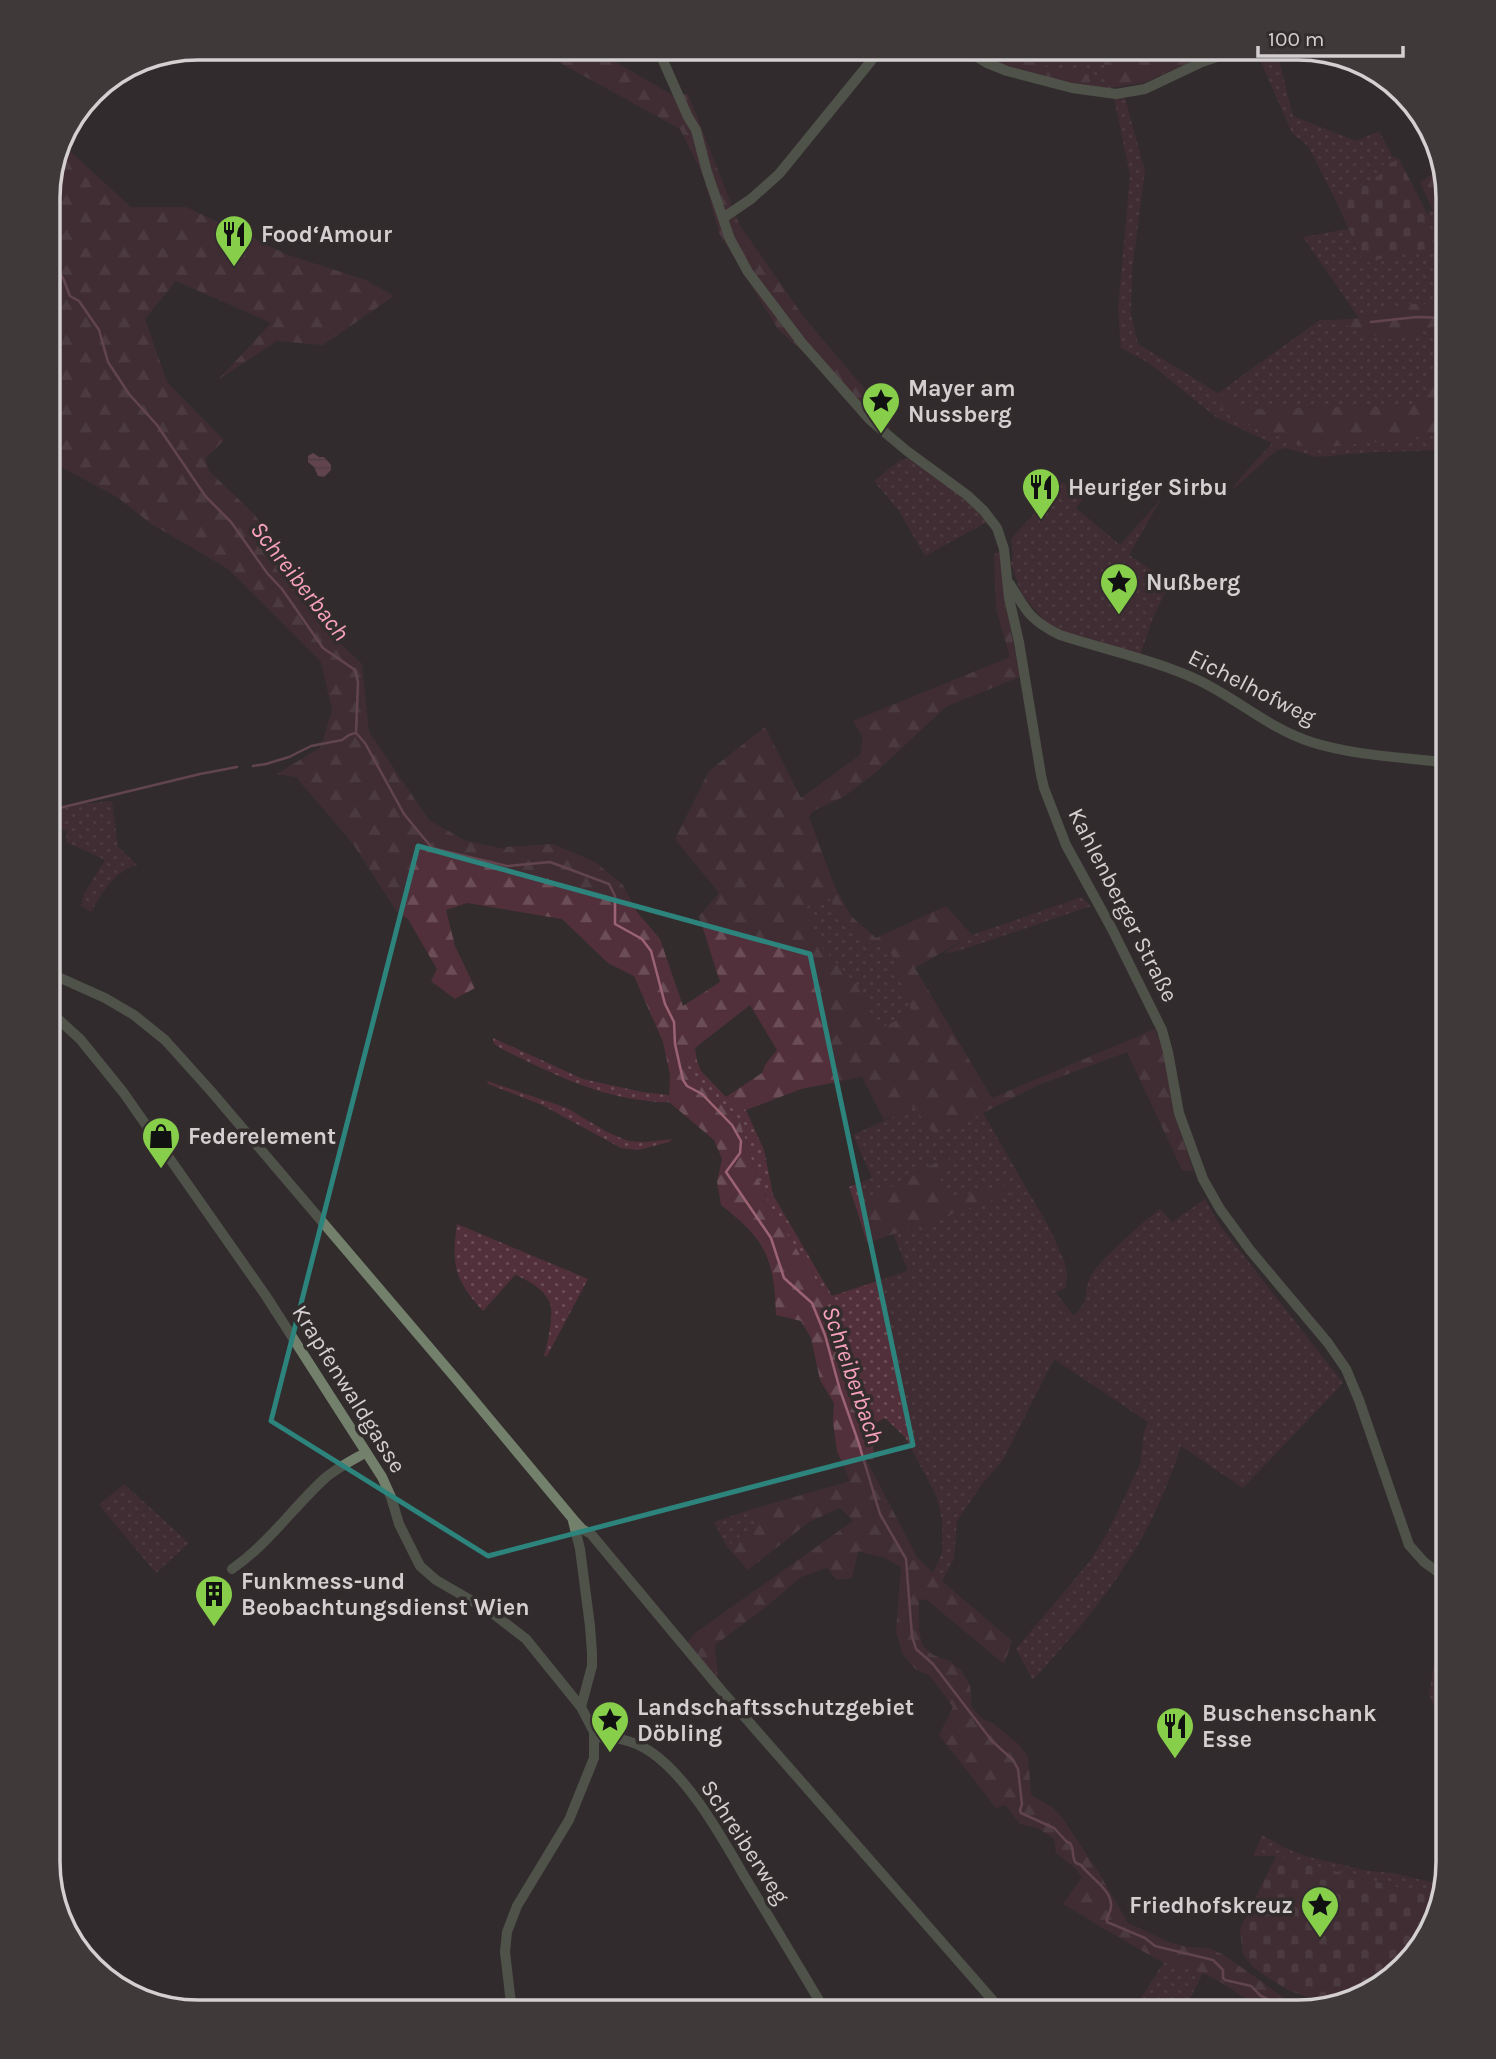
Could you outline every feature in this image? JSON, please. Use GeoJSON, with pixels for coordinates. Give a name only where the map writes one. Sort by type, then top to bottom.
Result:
{"type":"FeatureCollection","features":[{"type":"Feature","properties":{"kind":"street","name":"Kahlenberger Straße"},"geometry":{"type":"LineString","coordinates":[[663,60],[696,130],[707,172],[734,249],[748,272],[802,343],[870,420],[967,495],[997,528],[1002,541],[1044,788],[1074,863],[1112,929],[1162,1030],[1179,1113],[1203,1179],[1220,1209],[1250,1250],[1328,1343],[1346,1369],[1409,1545],[1436,1571]]}},
{"type":"Feature","properties":{"kind":"street"},"geometry":{"type":"LineString","coordinates":[[723,218],[751,199],[779,174],[872,60]]}},
{"type":"Feature","properties":{"kind":"street"},"geometry":{"type":"LineString","coordinates":[[982,60],[1007,71],[1072,88],[1116,94],[1145,89],[1208,60]]}},
{"type":"Feature","properties":{"kind":"street","name":"Eichelhofweg"},"geometry":{"type":"LineString","coordinates":[[1007,579],[1029,614],[1042,626],[1060,635],[1189,676],[1271,725],[1308,741],[1359,753],[1436,762]]}},
{"type":"Feature","properties":{"kind":"street"},"geometry":{"type":"LineString","coordinates":[[1019,642],[1027,629],[1042,626]]}},
{"type":"Feature","properties":{"kind":"street"},"geometry":{"type":"LineString","coordinates":[[60,978],[105,998],[165,1040],[369,1276],[573,1519],[591,1534],[721,1690],[992,2000]]}},
{"type":"Feature","properties":{"kind":"street","name":"Krapfenwaldgasse"},"geometry":{"type":"LineString","coordinates":[[60,1021],[90,1050],[123,1092],[266,1296],[387,1487],[399,1524],[420,1566],[436,1580],[491,1612],[526,1639],[581,1706],[595,1737]]}},
{"type":"Feature","properties":{"kind":"street"},"geometry":{"type":"LineString","coordinates":[[232,1569],[245,1560],[323,1480],[365,1453]]}},
{"type":"Feature","properties":{"kind":"street"},"geometry":{"type":"LineString","coordinates":[[573,1519],[580,1549],[592,1653],[592,1666],[581,1706]]}},
{"type":"Feature","properties":{"kind":"street"},"geometry":{"type":"LineString","coordinates":[[511,1999],[505,1952],[507,1932],[517,1906],[569,1820],[592,1765],[595,1737]]}},
{"type":"Feature","properties":{"kind":"street","name":"Schreiberweg"},"geometry":{"type":"LineString","coordinates":[[595,1737],[617,1738],[641,1746],[660,1759],[687,1788],[717,1831],[819,2000]]}},
{"type":"Feature","properties":{"kind":"highlighted area"},"geometry":{"type":"Polygon","coordinates":[[[418,846],[810,954],[913,1445],[488,1556],[271,1421],[418,846]]]}},
{"type":"Feature","properties":{"kind":"green space"},"geometry":{"type":"Polygon","coordinates":[[[555,60],[612,60],[674,96],[688,94],[739,224],[803,316],[884,412],[891,432],[778,329],[719,233],[703,175],[680,129],[555,60]]]}},
{"type":"Feature","properties":{"kind":"green space"},"geometry":{"type":"Polygon","coordinates":[[[991,60],[1037,60],[1037,65],[1089,75],[1089,93],[1076,91],[991,60]]]}},
{"type":"Feature","properties":{"kind":"green space"},"geometry":{"type":"Polygon","coordinates":[[[1037,60],[1103,61],[1114,98],[1036,65],[1037,60]]]}},
{"type":"Feature","properties":{"kind":"green space"},"geometry":{"type":"Polygon","coordinates":[[[1091,60],[1196,60],[1143,83],[1111,88],[1103,61],[1091,60]]]}},
{"type":"Feature","properties":{"kind":"green space"},"geometry":{"type":"Polygon","coordinates":[[[1260,60],[1279,60],[1293,116],[1356,141],[1379,131],[1392,156],[1399,159],[1381,166],[1383,173],[1335,199],[1308,146],[1292,133],[1260,60]]]}},
{"type":"Feature","properties":{"kind":"green space"},"geometry":{"type":"Polygon","coordinates":[[[1114,98],[1125,98],[1145,171],[1132,270],[1131,314],[1138,344],[1218,393],[1320,320],[1332,320],[1386,340],[1431,329],[1436,363],[1422,405],[1251,409],[1218,394],[1244,422],[1411,438],[1436,433],[1436,450],[1316,457],[1286,448],[1277,450],[1233,489],[1272,443],[1217,418],[1149,363],[1121,348],[1118,309],[1130,175],[1114,98]]]}},
{"type":"Feature","properties":{"kind":"green space"},"geometry":{"type":"Polygon","coordinates":[[[68,150],[131,207],[186,207],[288,255],[366,280],[394,296],[323,345],[277,341],[219,379],[271,323],[176,281],[145,319],[167,382],[224,440],[205,459],[209,471],[254,514],[295,572],[321,625],[362,664],[369,732],[429,820],[466,841],[505,849],[553,844],[595,862],[623,885],[637,912],[660,939],[683,1006],[720,982],[699,916],[719,893],[675,839],[709,771],[765,727],[801,798],[860,755],[863,738],[853,721],[1010,657],[996,609],[994,554],[1000,551],[1004,596],[1020,677],[947,706],[875,773],[845,796],[813,811],[809,817],[834,885],[851,916],[876,938],[946,906],[972,935],[915,968],[992,1098],[1155,1029],[1163,1049],[1175,1117],[1194,1172],[1182,1170],[1127,1052],[1036,1086],[934,1134],[914,1107],[884,1120],[862,1077],[801,1089],[746,1110],[726,1097],[762,1073],[777,1050],[750,1005],[695,1048],[685,1065],[702,1086],[739,1119],[756,1174],[770,1207],[821,1288],[863,1400],[866,1459],[917,1557],[1012,1641],[1004,1664],[927,1600],[919,1599],[919,1632],[923,1646],[933,1655],[950,1661],[961,1670],[970,1685],[972,1708],[1018,1744],[1028,1756],[1031,1795],[1052,1807],[1061,1816],[1128,1923],[1169,1942],[1188,1947],[1209,1948],[1224,1955],[1287,2000],[1248,2000],[1202,1973],[1161,1961],[1063,1904],[1082,1877],[1056,1853],[1054,1839],[1038,1828],[1020,1824],[1005,1805],[996,1808],[939,1735],[953,1707],[929,1675],[916,1670],[903,1655],[896,1633],[901,1567],[885,1558],[858,1551],[852,1578],[837,1580],[827,1568],[801,1577],[715,1645],[718,1682],[686,1644],[695,1633],[853,1521],[840,1508],[809,1522],[748,1570],[727,1547],[756,1524],[749,1510],[850,1481],[837,1451],[833,1422],[834,1403],[820,1380],[811,1338],[801,1321],[776,1315],[773,1279],[765,1252],[748,1229],[721,1205],[717,1182],[722,1159],[714,1140],[669,1102],[670,1075],[663,1042],[634,976],[608,963],[562,919],[467,903],[446,910],[455,946],[475,988],[455,999],[431,981],[437,969],[408,919],[397,912],[353,844],[296,777],[277,774],[321,747],[332,710],[321,662],[228,569],[150,523],[117,497],[60,466],[60,188],[68,150]],[[828,896],[804,908],[823,949],[857,985],[877,1030],[912,1013],[891,953],[849,931],[828,896]]]}},
{"type":"Feature","properties":{"kind":"green space"},"geometry":{"type":"Polygon","coordinates":[[[1399,159],[1428,215],[1433,247],[1364,263],[1335,199],[1383,173],[1380,167],[1399,159]]]}},
{"type":"Feature","properties":{"kind":"green space"},"geometry":{"type":"Polygon","coordinates":[[[1434,173],[1436,208],[1432,209],[1420,182],[1434,173]]]}},
{"type":"Feature","properties":{"kind":"green space"},"geometry":{"type":"Polygon","coordinates":[[[1436,208],[1436,304],[1406,304],[1359,318],[1303,237],[1348,229],[1364,263],[1433,247],[1429,211],[1436,208]]]}},
{"type":"Feature","properties":{"kind":"green space"},"geometry":{"type":"Polygon","coordinates":[[[1406,304],[1436,304],[1436,349],[1431,330],[1386,340],[1332,320],[1359,318],[1406,304]]]}},
{"type":"Feature","properties":{"kind":"green space"},"geometry":{"type":"Polygon","coordinates":[[[1436,363],[1436,433],[1309,449],[1244,422],[1211,399],[1218,393],[1251,409],[1421,405],[1436,363]]]}},
{"type":"Feature","properties":{"kind":"green space","name":"Mayer am Nussberg"},"geometry":{"type":"Polygon","coordinates":[[[909,459],[971,503],[987,522],[925,556],[899,511],[874,481],[900,460],[909,459]]]}},
{"type":"Feature","properties":{"kind":"green space"},"geometry":{"type":"Polygon","coordinates":[[[1063,482],[1083,499],[1076,508],[1120,545],[1161,499],[1129,555],[1170,582],[1152,620],[1140,656],[1066,634],[1046,623],[1021,593],[1011,563],[1011,539],[1063,482]]]}},
{"type":"Feature","properties":{"kind":"green space"},"geometry":{"type":"Polygon","coordinates":[[[112,801],[118,847],[137,865],[121,872],[115,878],[91,912],[81,906],[84,894],[105,860],[66,842],[67,831],[60,830],[60,806],[112,801]]]}},
{"type":"Feature","properties":{"kind":"green space"},"geometry":{"type":"Polygon","coordinates":[[[828,895],[849,931],[891,953],[912,1013],[877,1031],[857,985],[823,949],[804,908],[828,895]]]}},
{"type":"Feature","properties":{"kind":"green space"},"geometry":{"type":"Polygon","coordinates":[[[1081,897],[1091,906],[958,951],[944,953],[972,935],[1081,897]]]}},
{"type":"Feature","properties":{"kind":"green space"},"geometry":{"type":"Polygon","coordinates":[[[493,1038],[583,1079],[669,1095],[669,1102],[622,1097],[586,1087],[502,1049],[494,1044],[493,1038]]]}},
{"type":"Feature","properties":{"kind":"green space"},"geometry":{"type":"Polygon","coordinates":[[[695,1048],[701,1071],[726,1097],[746,1110],[764,1150],[773,1195],[832,1296],[908,1271],[893,1233],[1016,1191],[1010,1185],[945,1200],[939,1184],[950,1154],[856,1207],[849,1187],[872,1178],[853,1135],[914,1107],[934,1134],[983,1113],[1050,1229],[1067,1273],[1066,1287],[1056,1293],[1074,1316],[1083,1305],[1094,1271],[1133,1231],[1160,1209],[1172,1222],[1205,1199],[1219,1224],[1343,1383],[1243,1488],[1181,1446],[1157,1509],[1133,1553],[1092,1611],[1033,1680],[1016,1649],[1090,1561],[1109,1530],[1140,1464],[1148,1422],[1054,1359],[1003,1460],[983,1483],[957,1521],[954,1559],[942,1581],[933,1573],[942,1553],[942,1521],[937,1497],[905,1437],[885,1418],[876,1423],[874,1460],[866,1459],[864,1411],[821,1288],[770,1207],[756,1174],[739,1119],[702,1086],[685,1065],[695,1048]]]}},
{"type":"Feature","properties":{"kind":"green space"},"geometry":{"type":"Polygon","coordinates":[[[487,1081],[567,1108],[628,1141],[672,1139],[638,1150],[621,1148],[542,1105],[488,1084],[487,1081]]]}},
{"type":"Feature","properties":{"kind":"green space"},"geometry":{"type":"Polygon","coordinates":[[[951,1154],[939,1184],[945,1199],[1010,1185],[1017,1192],[867,1243],[856,1207],[951,1154]]]}},
{"type":"Feature","properties":{"kind":"green space"},"geometry":{"type":"Polygon","coordinates":[[[457,1224],[588,1279],[547,1356],[544,1356],[551,1312],[546,1296],[531,1283],[515,1275],[483,1311],[466,1290],[457,1272],[457,1224]]]}},
{"type":"Feature","properties":{"kind":"green space"},"geometry":{"type":"Polygon","coordinates":[[[124,1484],[189,1543],[156,1573],[99,1505],[124,1484]]]}},
{"type":"Feature","properties":{"kind":"green space"},"geometry":{"type":"Polygon","coordinates":[[[749,1510],[756,1524],[727,1547],[714,1522],[749,1510]]]}},
{"type":"Feature","properties":{"kind":"green space"},"geometry":{"type":"Polygon","coordinates":[[[1436,1651],[1436,1710],[1429,1695],[1436,1651]]]}},
{"type":"Feature","properties":{"kind":"green space"},"geometry":{"type":"Polygon","coordinates":[[[1262,1835],[1309,1857],[1434,1883],[1432,1896],[1276,1856],[1253,1856],[1262,1835]]]}},
{"type":"Feature","properties":{"kind":"green space"},"geometry":{"type":"Polygon","coordinates":[[[1276,1856],[1432,1896],[1418,1931],[1408,1946],[1383,1971],[1351,1989],[1317,1998],[1288,1990],[1251,1965],[1243,1954],[1240,1929],[1276,1856]]]}},
{"type":"Feature","properties":{"kind":"green space"},"geometry":{"type":"Polygon","coordinates":[[[1164,1962],[1203,1973],[1189,2000],[1140,2000],[1164,1962]]]}},
{"type":"Feature","properties":{"kind":"shaded area"},"geometry":{"type":"Polygon","coordinates":[[[313,453],[324,457],[331,465],[331,470],[324,477],[318,476],[308,462],[308,456],[313,453]]]}},
{"type":"Feature","properties":{"kind":"waterway","name":"Schreiberbach"},"geometry":{"type":"LineString","coordinates":[[60,274],[70,296],[79,301],[99,330],[108,362],[129,394],[157,425],[206,497],[231,522],[323,648],[355,670],[358,682],[356,733],[365,743],[404,814],[432,848],[507,866],[550,862],[609,884],[615,896],[615,924],[642,939],[651,951],[665,1004],[674,1022],[675,1044],[683,1080],[687,1086],[702,1094],[732,1125],[741,1141],[740,1153],[726,1172],[771,1238],[784,1278],[812,1303],[825,1335],[880,1514],[906,1559],[912,1636],[916,1649],[933,1664],[992,1741],[1013,1760],[1018,1769],[1021,1813],[1054,1828],[1070,1843],[1076,1863],[1104,1888],[1111,1902],[1107,1922],[1145,1938],[1155,1946],[1213,1960],[1223,1970],[1225,1980],[1251,1986],[1269,2000]]}},
{"type":"Feature","properties":{"kind":"waterway"},"geometry":{"type":"LineString","coordinates":[[1371,322],[1436,318]]}},
{"type":"Feature","properties":{"kind":"waterway"},"geometry":{"type":"LineString","coordinates":[[253,766],[289,757],[311,746],[342,740],[355,733]]}},
{"type":"Feature","properties":{"kind":"waterway"},"geometry":{"type":"LineString","coordinates":[[60,808],[237,767]]}},
{"type":"Feature","properties":{"kind":"place","name":"Food‘Amour"},"geometry":{"type":"Point","coordinates":[234,268]}},
{"type":"Feature","properties":{"kind":"place","name":"Mayer am Nussberg"},"geometry":{"type":"Point","coordinates":[881,435]}},
{"type":"Feature","properties":{"kind":"place","name":"Heuriger Sirbu"},"geometry":{"type":"Point","coordinates":[1041,521]}},
{"type":"Feature","properties":{"kind":"place","name":"Nußberg"},"geometry":{"type":"Point","coordinates":[1119,616]}},
{"type":"Feature","properties":{"kind":"place","name":"Federelement"},"geometry":{"type":"Point","coordinates":[161,1170]}},
{"type":"Feature","properties":{"kind":"place","name":"Funkmess-und Beobachtungsdienst Wien"},"geometry":{"type":"Point","coordinates":[214,1628]}},
{"type":"Feature","properties":{"kind":"place","name":"Landschaftsschutzgebiet Döbling"},"geometry":{"type":"Point","coordinates":[610,1754]}},
{"type":"Feature","properties":{"kind":"place","name":"Buschenschank Esse"},"geometry":{"type":"Point","coordinates":[1175,1760]}},
{"type":"Feature","properties":{"kind":"place","name":"Friedhofskreuz"},"geometry":{"type":"Point","coordinates":[1320,1939]}}]}
